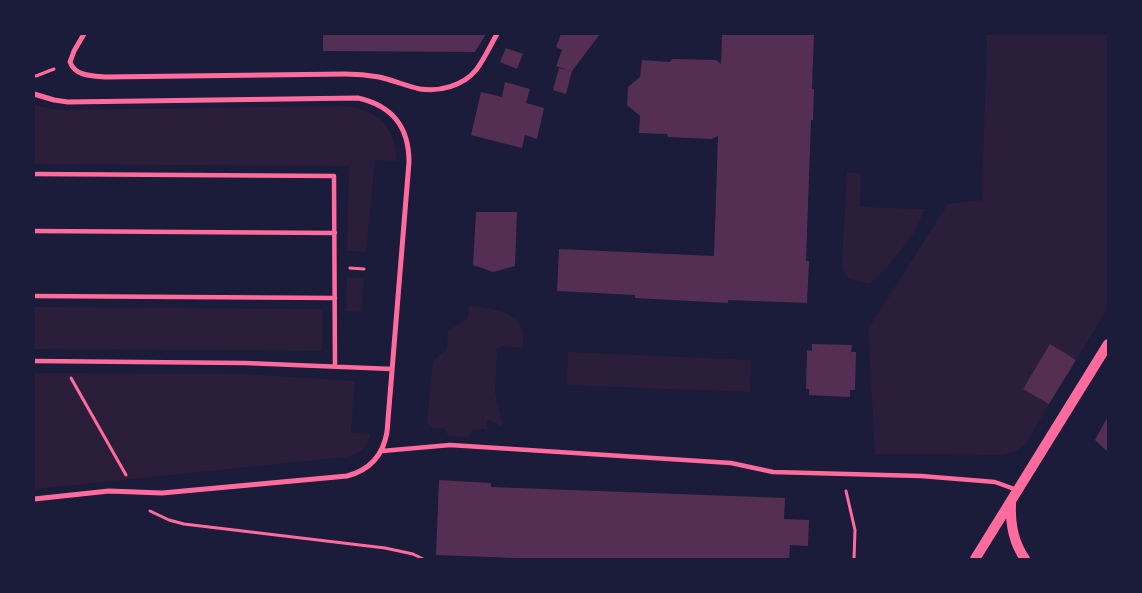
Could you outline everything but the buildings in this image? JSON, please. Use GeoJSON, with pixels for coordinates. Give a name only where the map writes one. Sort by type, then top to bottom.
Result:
{"type":"FeatureCollection","features":[{"type":"Feature","properties":{"kind":"main road"},"geometry":{"type":"LineString","coordinates":[[975,559],[1108,344]]}},
{"type":"Feature","properties":{"kind":"main road"},"geometry":{"type":"LineString","coordinates":[[1011,502],[1012,531],[1019,550],[1025,559]]}},
{"type":"Feature","properties":{"kind":"street"},"geometry":{"type":"LineString","coordinates":[[84,34],[70,62],[75,70],[80,73],[95,76],[345,74],[379,77],[412,87],[429,89],[447,87],[470,76],[480,64],[497,34]]}},
{"type":"Feature","properties":{"kind":"street"},"geometry":{"type":"LineString","coordinates":[[34,94],[68,102],[358,98],[370,101],[392,114],[405,133],[409,156],[387,432],[382,451],[376,460],[367,468],[346,476],[162,493],[109,491],[34,499]]}},
{"type":"Feature","properties":{"kind":"street"},"geometry":{"type":"LineString","coordinates":[[34,174],[334,176],[335,366]]}},
{"type":"Feature","properties":{"kind":"street"},"geometry":{"type":"LineString","coordinates":[[34,231],[335,233]]}},
{"type":"Feature","properties":{"kind":"street"},"geometry":{"type":"LineString","coordinates":[[34,296],[335,298]]}},
{"type":"Feature","properties":{"kind":"street"},"geometry":{"type":"LineString","coordinates":[[34,361],[245,363],[392,369]]}},
{"type":"Feature","properties":{"kind":"street"},"geometry":{"type":"LineString","coordinates":[[382,451],[450,445],[731,463],[773,472],[921,476],[995,482],[1018,490]]}},
{"type":"Feature","properties":{"kind":"path"},"geometry":{"type":"LineString","coordinates":[[62,361],[128,480]]}},
{"type":"Feature","properties":{"kind":"path"},"geometry":{"type":"LineString","coordinates":[[843,474],[854,530],[854,559]]}},
{"type":"Feature","properties":{"kind":"path"},"geometry":{"type":"LineString","coordinates":[[162,517],[184,524],[385,548],[412,554],[423,559]]}},
{"type":"Feature","properties":{"kind":"shaded area"},"geometry":{"type":"Polygon","coordinates":[[[987,34],[1108,34],[1108,308],[1076,360],[1050,345],[1023,388],[1049,404],[1027,442],[1017,451],[1002,455],[875,454],[868,329],[948,204],[982,200],[987,34]]]}},
{"type":"Feature","properties":{"kind":"shaded area"},"geometry":{"type":"Polygon","coordinates":[[[34,105],[59,110],[345,106],[367,112],[383,122],[393,139],[397,161],[375,160],[366,252],[347,251],[349,166],[34,164],[34,105]]]}},
{"type":"Feature","properties":{"kind":"shaded area"},"geometry":{"type":"Polygon","coordinates":[[[847,172],[861,174],[860,207],[925,209],[913,234],[890,264],[870,284],[849,279],[843,270],[847,172]]]}},
{"type":"Feature","properties":{"kind":"shaded area"},"geometry":{"type":"Polygon","coordinates":[[[347,277],[364,278],[361,312],[346,311],[347,277]]]}},
{"type":"Feature","properties":{"kind":"shaded area"},"geometry":{"type":"Polygon","coordinates":[[[469,306],[501,311],[515,319],[523,332],[523,348],[500,346],[497,349],[495,392],[503,427],[487,419],[487,429],[474,429],[468,437],[449,436],[443,428],[432,428],[427,422],[433,361],[447,349],[448,331],[468,318],[469,306]]]}},
{"type":"Feature","properties":{"kind":"shaded area"},"geometry":{"type":"Polygon","coordinates":[[[34,307],[322,309],[322,351],[34,349],[34,307]]]}},
{"type":"Feature","properties":{"kind":"shaded area"},"geometry":{"type":"Polygon","coordinates":[[[568,352],[751,360],[750,392],[567,385],[568,352]]]}},
{"type":"Feature","properties":{"kind":"shaded area"},"geometry":{"type":"Polygon","coordinates":[[[34,373],[245,374],[355,381],[351,432],[371,434],[362,450],[346,457],[34,489],[34,373]]]}}]}
